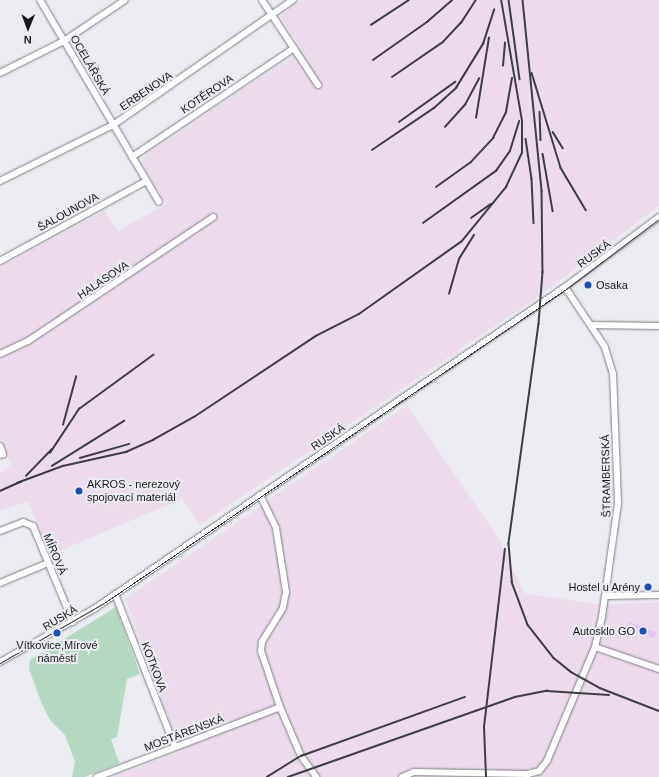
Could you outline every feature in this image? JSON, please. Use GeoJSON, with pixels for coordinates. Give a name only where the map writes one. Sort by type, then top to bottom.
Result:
{"type":"FeatureCollection","features":[{"type":"Feature","properties":{"kind":"street","name":"OCELÁŘSKÁ"},"geometry":{"type":"LineString","coordinates":[[40,0],[159,202]]}},
{"type":"Feature","properties":{"kind":"street"},"geometry":{"type":"LineString","coordinates":[[0,73],[64,41],[125,0]]}},
{"type":"Feature","properties":{"kind":"street"},"geometry":{"type":"LineString","coordinates":[[262,0],[318,85]]}},
{"type":"Feature","properties":{"kind":"street","name":"ERBENOVA"},"geometry":{"type":"LineString","coordinates":[[0,181],[113,125],[273,16],[293,0]]}},
{"type":"Feature","properties":{"kind":"street","name":"KOTĚROVA"},"geometry":{"type":"LineString","coordinates":[[132,157],[294,48]]}},
{"type":"Feature","properties":{"kind":"street","name":"ŠALOUNOVA"},"geometry":{"type":"LineString","coordinates":[[0,261],[146,180]]}},
{"type":"Feature","properties":{"kind":"street","name":"HALASOVA"},"geometry":{"type":"LineString","coordinates":[[0,354],[28,341],[214,217]]}},
{"type":"Feature","properties":{"kind":"street","name":"RUSKÁ"},"geometry":{"type":"LineString","coordinates":[[0,662],[73,622],[115,594],[565,288],[659,217]]}},
{"type":"Feature","properties":{"kind":"street","name":"ŠTRAMBERSKÁ"},"geometry":{"type":"LineString","coordinates":[[414,774],[528,774],[543,768],[595,647],[606,596],[618,504],[613,374],[608,352],[591,324],[565,288]]}},
{"type":"Feature","properties":{"kind":"street"},"geometry":{"type":"LineString","coordinates":[[591,324],[659,326]]}},
{"type":"Feature","properties":{"kind":"street"},"geometry":{"type":"LineString","coordinates":[[0,446],[3,454],[0,455]]}},
{"type":"Feature","properties":{"kind":"street"},"geometry":{"type":"LineString","coordinates":[[260,495],[276,528],[286,592],[283,608],[262,642],[261,652],[280,707],[301,756],[316,777]]}},
{"type":"Feature","properties":{"kind":"street","name":"MÍROVÁ"},"geometry":{"type":"LineString","coordinates":[[0,531],[21,523],[29,523],[73,622]]}},
{"type":"Feature","properties":{"kind":"street"},"geometry":{"type":"LineString","coordinates":[[0,583],[48,563]]}},
{"type":"Feature","properties":{"kind":"street","name":"KOTKOVA"},"geometry":{"type":"LineString","coordinates":[[115,594],[175,747]]}},
{"type":"Feature","properties":{"kind":"street"},"geometry":{"type":"LineString","coordinates":[[606,596],[659,595]]}},
{"type":"Feature","properties":{"kind":"street"},"geometry":{"type":"LineString","coordinates":[[595,647],[659,669]]}},
{"type":"Feature","properties":{"kind":"street","name":"MOSTÁRENSKÁ"},"geometry":{"type":"LineString","coordinates":[[97,777],[280,707]]}},
{"type":"Feature","properties":{"kind":"street"},"geometry":{"type":"LineString","coordinates":[[402,777],[414,774]]}},
{"type":"Feature","properties":{"kind":"shaded area"},"geometry":{"type":"Polygon","coordinates":[[[301,0],[659,0],[659,206],[535,299],[200,525],[182,499],[50,555],[28,502],[0,510],[0,474],[11,464],[0,437],[0,267],[104,211],[118,231],[166,204],[141,163],[149,152],[302,50],[280,16],[301,0]]]}},
{"type":"Feature","properties":{"kind":"shaded area"},"geometry":{"type":"Polygon","coordinates":[[[407,405],[499,539],[524,593],[601,605],[659,602],[659,777],[113,777],[181,751],[125,599],[407,405]]]}},
{"type":"Feature","properties":{"kind":"green space"},"geometry":{"type":"Polygon","coordinates":[[[116,607],[140,674],[127,679],[117,737],[111,739],[119,763],[85,777],[72,777],[75,762],[65,735],[50,720],[42,704],[29,669],[30,660],[116,607]]]}},
{"type":"Feature","properties":{"kind":"building","name":"Autosklo GO"},"geometry":{"type":"Polygon","coordinates":[[[629,622],[656,632],[654,638],[631,629],[629,634],[625,633],[629,622]]]}},
{"type":"Feature","properties":{"kind":"tram line"},"geometry":{"type":"LineString","coordinates":[[0,663],[104,603],[566,289],[659,219]]}},
{"type":"Feature","properties":{"kind":"railway"},"geometry":{"type":"LineString","coordinates":[[371,25],[409,0]]}},
{"type":"Feature","properties":{"kind":"railway"},"geometry":{"type":"LineString","coordinates":[[373,60],[427,22],[452,0]]}},
{"type":"Feature","properties":{"kind":"railway"},"geometry":{"type":"LineString","coordinates":[[392,77],[443,42],[461,23],[476,0]]}},
{"type":"Feature","properties":{"kind":"railway"},"geometry":{"type":"LineString","coordinates":[[17,483],[63,466],[126,452],[153,440],[194,417],[316,336],[359,314],[462,241],[506,187],[522,152],[522,121],[501,0]]}},
{"type":"Feature","properties":{"kind":"railway"},"geometry":{"type":"LineString","coordinates":[[509,0],[520,79]]}},
{"type":"Feature","properties":{"kind":"railway"},"geometry":{"type":"LineString","coordinates":[[523,0],[542,191],[543,272],[539,324],[509,544],[512,582],[528,625],[554,658],[571,672],[600,688],[659,711]]}},
{"type":"Feature","properties":{"kind":"railway"},"geometry":{"type":"LineString","coordinates":[[372,150],[434,108],[456,88],[483,44],[494,10]]}},
{"type":"Feature","properties":{"kind":"railway"},"geometry":{"type":"LineString","coordinates":[[476,118],[489,38]]}},
{"type":"Feature","properties":{"kind":"railway"},"geometry":{"type":"LineString","coordinates":[[503,66],[505,43]]}},
{"type":"Feature","properties":{"kind":"railway"},"geometry":{"type":"LineString","coordinates":[[532,73],[561,168],[586,210]]}},
{"type":"Feature","properties":{"kind":"railway"},"geometry":{"type":"LineString","coordinates":[[445,127],[465,105],[479,79]]}},
{"type":"Feature","properties":{"kind":"railway"},"geometry":{"type":"LineString","coordinates":[[436,187],[471,162],[493,138],[506,112],[512,79]]}},
{"type":"Feature","properties":{"kind":"railway"},"geometry":{"type":"LineString","coordinates":[[399,122],[455,82]]}},
{"type":"Feature","properties":{"kind":"railway"},"geometry":{"type":"LineString","coordinates":[[540,112],[541,140]]}},
{"type":"Feature","properties":{"kind":"railway"},"geometry":{"type":"LineString","coordinates":[[423,223],[496,171],[510,151],[519,121]]}},
{"type":"Feature","properties":{"kind":"railway"},"geometry":{"type":"LineString","coordinates":[[553,132],[563,148]]}},
{"type":"Feature","properties":{"kind":"railway"},"geometry":{"type":"LineString","coordinates":[[526,139],[532,179],[534,223]]}},
{"type":"Feature","properties":{"kind":"railway"},"geometry":{"type":"LineString","coordinates":[[543,154],[553,211]]}},
{"type":"Feature","properties":{"kind":"railway"},"geometry":{"type":"LineString","coordinates":[[471,218],[491,204]]}},
{"type":"Feature","properties":{"kind":"railway"},"geometry":{"type":"LineString","coordinates":[[449,294],[459,259],[474,235]]}},
{"type":"Feature","properties":{"kind":"railway"},"geometry":{"type":"LineString","coordinates":[[50,453],[79,409],[153,355]]}},
{"type":"Feature","properties":{"kind":"railway"},"geometry":{"type":"LineString","coordinates":[[63,425],[76,377]]}},
{"type":"Feature","properties":{"kind":"railway"},"geometry":{"type":"LineString","coordinates":[[52,466],[124,421]]}},
{"type":"Feature","properties":{"kind":"railway"},"geometry":{"type":"LineString","coordinates":[[80,458],[129,444]]}},
{"type":"Feature","properties":{"kind":"railway"},"geometry":{"type":"LineString","coordinates":[[26,476],[52,449]]}},
{"type":"Feature","properties":{"kind":"railway"},"geometry":{"type":"LineString","coordinates":[[0,491],[22,481]]}},
{"type":"Feature","properties":{"kind":"railway"},"geometry":{"type":"LineString","coordinates":[[486,777],[484,727],[505,549]]}},
{"type":"Feature","properties":{"kind":"railway"},"geometry":{"type":"LineString","coordinates":[[288,777],[515,697],[547,691],[609,695]]}},
{"type":"Feature","properties":{"kind":"railway"},"geometry":{"type":"LineString","coordinates":[[267,777],[301,756],[465,697]]}},
{"type":"Feature","properties":{"kind":"place","name":"Osaka"},"geometry":{"type":"Point","coordinates":[588,285]}},
{"type":"Feature","properties":{"kind":"place","name":"AKROS - nerezový spojovací materiál"},"geometry":{"type":"Point","coordinates":[79,491]}},
{"type":"Feature","properties":{"kind":"place","name":"Hostel u Arény"},"geometry":{"type":"Point","coordinates":[648,587]}},
{"type":"Feature","properties":{"kind":"place","name":"Autosklo GO"},"geometry":{"type":"Point","coordinates":[643,631]}},
{"type":"Feature","properties":{"kind":"place","name":"Vítkovice,Mírové náměstí"},"geometry":{"type":"Point","coordinates":[57,633]}}]}
